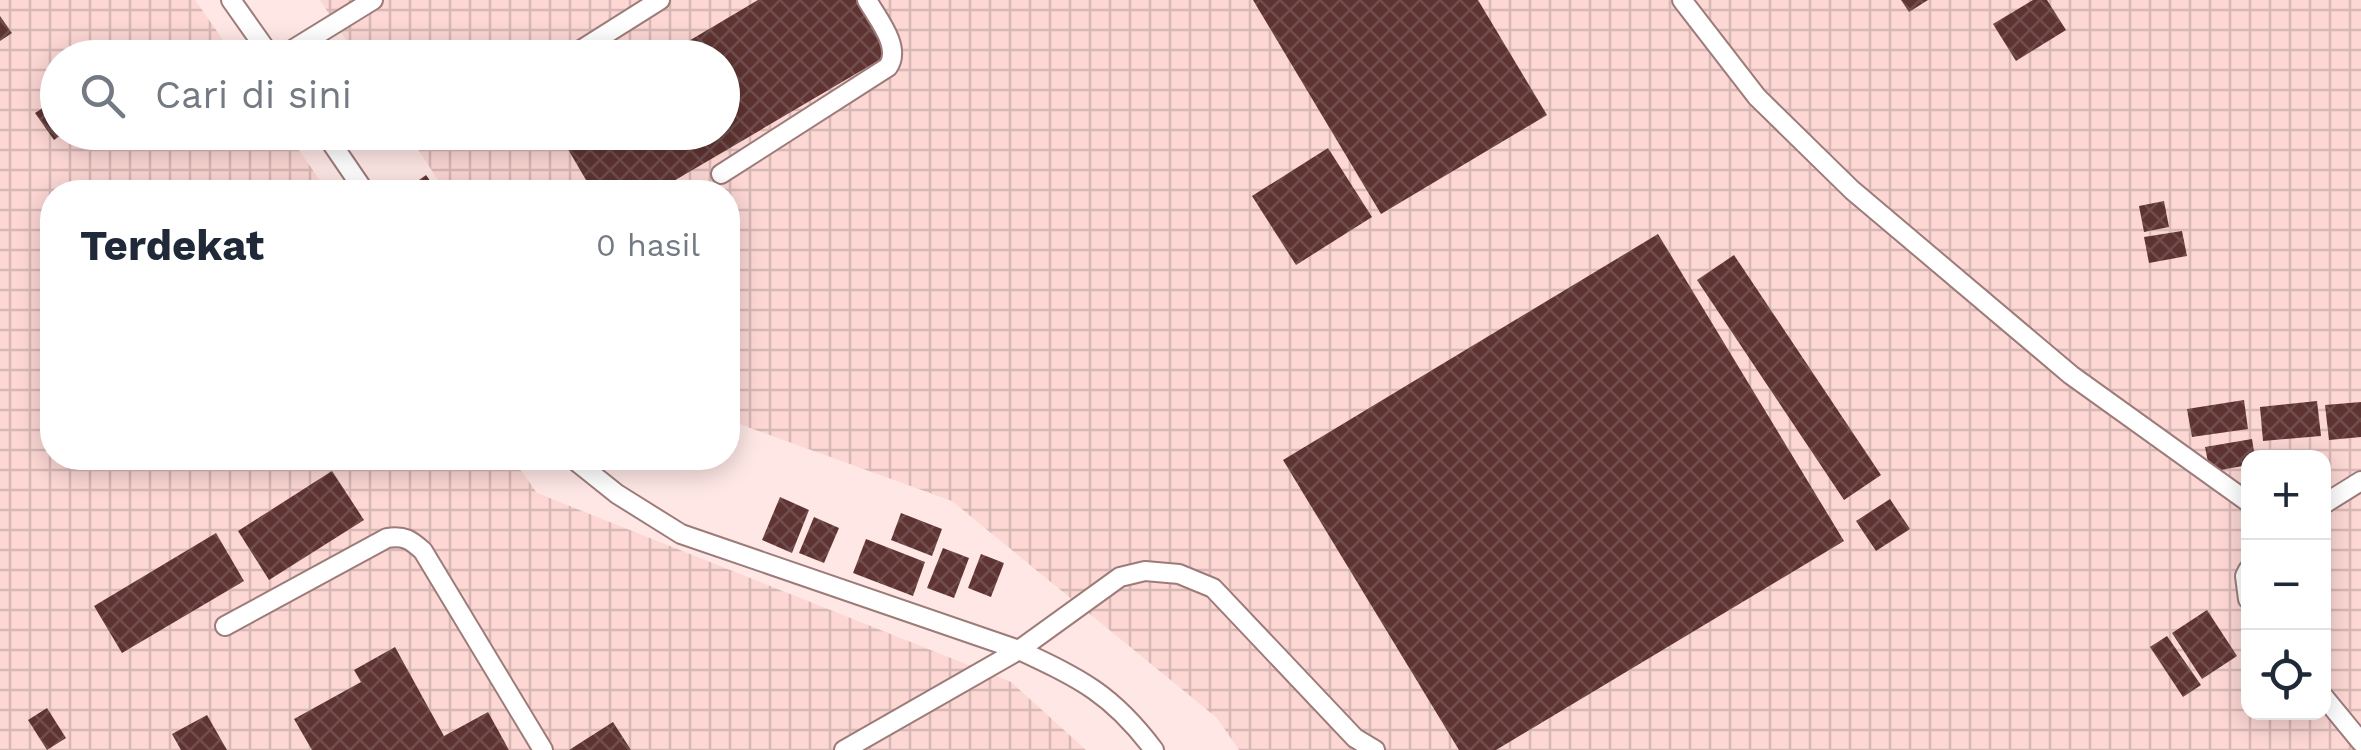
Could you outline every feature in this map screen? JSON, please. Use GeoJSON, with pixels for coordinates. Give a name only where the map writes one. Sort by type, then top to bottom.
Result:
{"type":"FeatureCollection","features":[{"type":"Feature","properties":{"kind":"lane"},"geometry":{"type":"LineString","coordinates":[[231,0],[259,40]]}},
{"type":"Feature","properties":{"kind":"lane"},"geometry":{"type":"LineString","coordinates":[[308,40],[372,0]]}},
{"type":"Feature","properties":{"kind":"lane"},"geometry":{"type":"LineString","coordinates":[[596,40],[660,0]]}},
{"type":"Feature","properties":{"kind":"lane"},"geometry":{"type":"LineString","coordinates":[[721,174],[888,68],[894,60],[893,48],[867,0]]}},
{"type":"Feature","properties":{"kind":"lane"},"geometry":{"type":"LineString","coordinates":[[1682,0],[1757,97],[1852,190],[2070,375],[2241,497]]}},
{"type":"Feature","properties":{"kind":"lane"},"geometry":{"type":"LineString","coordinates":[[337,150],[358,180]]}},
{"type":"Feature","properties":{"kind":"lane"},"geometry":{"type":"LineString","coordinates":[[587,470],[680,534],[1019,650],[1108,697],[1154,750]]}},
{"type":"Feature","properties":{"kind":"lane"},"geometry":{"type":"LineString","coordinates":[[2331,500],[2361,481]]}},
{"type":"Feature","properties":{"kind":"lane"},"geometry":{"type":"LineString","coordinates":[[224,626],[387,538],[410,540],[423,551],[543,750]]}},
{"type":"Feature","properties":{"kind":"lane"},"geometry":{"type":"LineString","coordinates":[[844,750],[1019,650],[1120,577],[1145,571],[1179,574],[1213,588],[1355,738],[1375,750]]}},
{"type":"Feature","properties":{"kind":"lane"},"geometry":{"type":"LineString","coordinates":[[2331,706],[2361,742]]}},
{"type":"Feature","properties":{"kind":"shaded area"},"geometry":{"type":"Polygon","coordinates":[[[0,0],[195,0],[223,40],[40,40],[40,150],[299,150],[320,180],[40,180],[40,470],[521,470],[537,493],[1011,682],[1086,750],[0,750],[0,0]]]}},
{"type":"Feature","properties":{"kind":"shaded area"},"geometry":{"type":"Polygon","coordinates":[[[320,0],[2361,0],[2361,750],[1239,750],[1217,718],[952,501],[740,424],[740,180],[438,180],[418,150],[740,150],[740,40],[346,40],[320,0]]]}},
{"type":"Feature","properties":{"kind":"building"},"geometry":{"type":"Polygon","coordinates":[[[758,0],[856,0],[888,55],[740,142],[740,40],[690,40],[758,0]]]}},
{"type":"Feature","properties":{"kind":"building"},"geometry":{"type":"Polygon","coordinates":[[[1253,0],[1478,0],[1547,115],[1381,214],[1253,0]]]}},
{"type":"Feature","properties":{"kind":"building"},"geometry":{"type":"Polygon","coordinates":[[[1901,0],[1928,0],[1909,12],[1901,0]]]}},
{"type":"Feature","properties":{"kind":"building"},"geometry":{"type":"Polygon","coordinates":[[[2033,0],[2047,0],[2066,30],[2016,61],[1993,24],[2033,0]]]}},
{"type":"Feature","properties":{"kind":"building"},"geometry":{"type":"Polygon","coordinates":[[[0,16],[12,33],[0,41],[0,16]]]}},
{"type":"Feature","properties":{"kind":"building"},"geometry":{"type":"Polygon","coordinates":[[[1328,148],[1372,217],[1296,265],[1252,196],[1328,148]]]}},
{"type":"Feature","properties":{"kind":"building"},"geometry":{"type":"Polygon","coordinates":[[[568,150],[726,150],[675,180],[586,180],[568,150]]]}},
{"type":"Feature","properties":{"kind":"building"},"geometry":{"type":"Polygon","coordinates":[[[2164,201],[2169,227],[2144,232],[2139,206],[2164,201]]]}},
{"type":"Feature","properties":{"kind":"building"},"geometry":{"type":"Polygon","coordinates":[[[2182,231],[2187,256],[2149,263],[2144,237],[2182,231]]]}},
{"type":"Feature","properties":{"kind":"building"},"geometry":{"type":"Polygon","coordinates":[[[1658,234],[1844,541],[1496,750],[1459,750],[1283,460],[1658,234]]]}},
{"type":"Feature","properties":{"kind":"building"},"geometry":{"type":"Polygon","coordinates":[[[1734,255],[1881,475],[1844,500],[1697,280],[1734,255]]]}},
{"type":"Feature","properties":{"kind":"building"},"geometry":{"type":"Polygon","coordinates":[[[2244,400],[2248,429],[2192,437],[2187,409],[2244,400]]]}},
{"type":"Feature","properties":{"kind":"building"},"geometry":{"type":"Polygon","coordinates":[[[2317,401],[2321,436],[2263,441],[2260,407],[2317,401]]]}},
{"type":"Feature","properties":{"kind":"building"},"geometry":{"type":"Polygon","coordinates":[[[2361,402],[2361,437],[2329,440],[2325,405],[2361,402]]]}},
{"type":"Feature","properties":{"kind":"building"},"geometry":{"type":"Polygon","coordinates":[[[2252,439],[2254,450],[2241,450],[2241,466],[2210,472],[2205,447],[2252,439]]]}},
{"type":"Feature","properties":{"kind":"building"},"geometry":{"type":"Polygon","coordinates":[[[332,471],[364,520],[269,580],[238,531],[332,471]]]}},
{"type":"Feature","properties":{"kind":"building"},"geometry":{"type":"Polygon","coordinates":[[[780,497],[809,510],[792,553],[762,540],[780,497]]]}},
{"type":"Feature","properties":{"kind":"building"},"geometry":{"type":"Polygon","coordinates":[[[1890,499],[1910,529],[1876,551],[1856,521],[1890,499]]]}},
{"type":"Feature","properties":{"kind":"building"},"geometry":{"type":"Polygon","coordinates":[[[901,513],[942,529],[932,556],[891,540],[901,513]]]}},
{"type":"Feature","properties":{"kind":"building"},"geometry":{"type":"Polygon","coordinates":[[[814,517],[839,528],[824,563],[799,553],[814,517]]]}},
{"type":"Feature","properties":{"kind":"building"},"geometry":{"type":"Polygon","coordinates":[[[216,533],[244,581],[122,653],[94,606],[216,533]]]}},
{"type":"Feature","properties":{"kind":"building"},"geometry":{"type":"Polygon","coordinates":[[[866,539],[925,562],[913,596],[853,573],[866,539]]]}},
{"type":"Feature","properties":{"kind":"building"},"geometry":{"type":"Polygon","coordinates":[[[943,548],[969,558],[954,598],[927,588],[943,548]]]}},
{"type":"Feature","properties":{"kind":"building"},"geometry":{"type":"Polygon","coordinates":[[[981,554],[1004,563],[991,597],[968,588],[981,554]]]}},
{"type":"Feature","properties":{"kind":"building"},"geometry":{"type":"Polygon","coordinates":[[[2207,610],[2237,656],[2202,679],[2172,633],[2207,610]]]}},
{"type":"Feature","properties":{"kind":"building"},"geometry":{"type":"Polygon","coordinates":[[[2167,636],[2201,685],[2183,697],[2150,647],[2167,636]]]}},
{"type":"Feature","properties":{"kind":"building"},"geometry":{"type":"Polygon","coordinates":[[[395,647],[444,736],[488,712],[509,750],[312,750],[294,719],[361,682],[354,670],[395,647]]]}},
{"type":"Feature","properties":{"kind":"building"},"geometry":{"type":"Polygon","coordinates":[[[47,708],[66,738],[47,750],[28,720],[47,708]]]}},
{"type":"Feature","properties":{"kind":"building"},"geometry":{"type":"Polygon","coordinates":[[[207,715],[227,750],[181,750],[172,734],[207,715]]]}},
{"type":"Feature","properties":{"kind":"building"},"geometry":{"type":"Polygon","coordinates":[[[613,722],[631,750],[569,750],[613,722]]]}}]}
